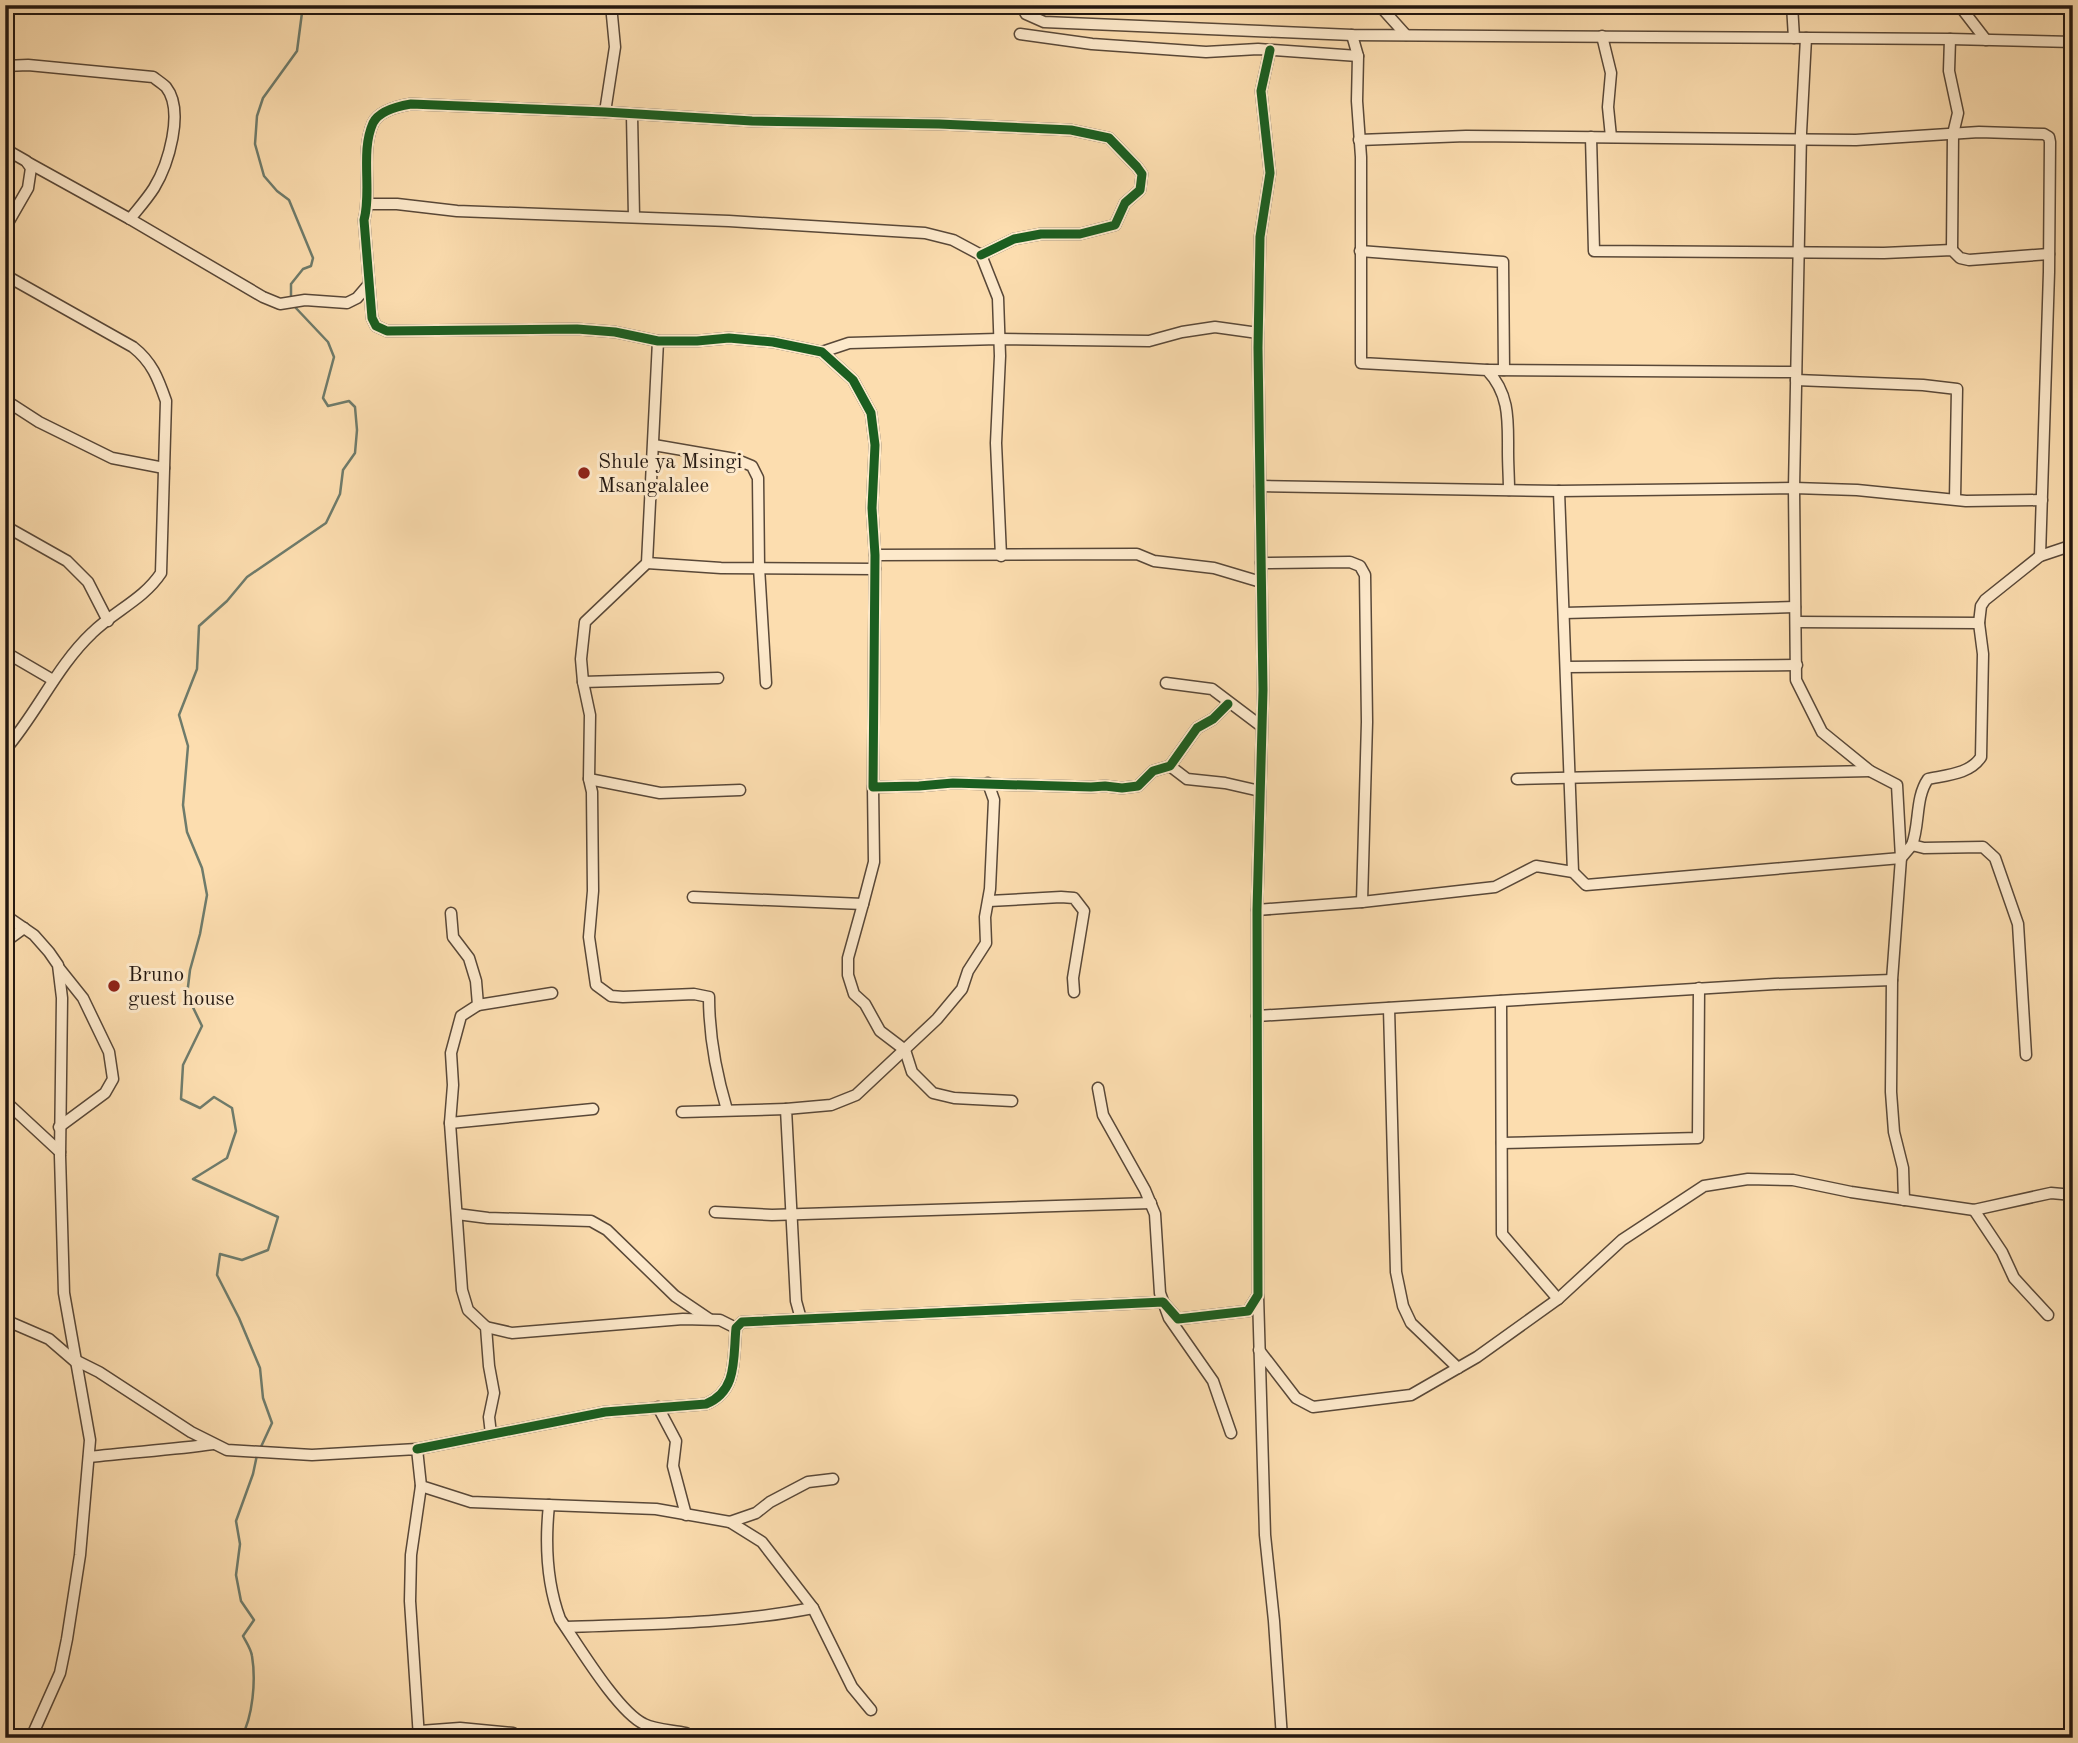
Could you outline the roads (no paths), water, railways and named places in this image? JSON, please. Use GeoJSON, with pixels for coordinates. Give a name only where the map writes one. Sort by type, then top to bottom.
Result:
{"type":"FeatureCollection","features":[{"type":"Feature","properties":{"kind":"street"},"geometry":{"type":"LineString","coordinates":[[605,112],[615,47],[611,5]]}},
{"type":"Feature","properties":{"kind":"street"},"geometry":{"type":"LineString","coordinates":[[1021,5],[1026,14],[1044,22],[1352,35],[2073,42]]}},
{"type":"Feature","properties":{"kind":"street"},"geometry":{"type":"LineString","coordinates":[[1379,5],[1406,35]]}},
{"type":"Feature","properties":{"kind":"street"},"geometry":{"type":"LineString","coordinates":[[1792,5],[1800,38],[1801,140],[1794,488],[1796,680],[1822,732],[1870,771],[1898,785],[1901,858],[1892,980],[1891,1092],[1894,1132],[1903,1168],[1904,1200]]}},
{"type":"Feature","properties":{"kind":"street"},"geometry":{"type":"LineString","coordinates":[[1959,5],[1986,40]]}},
{"type":"Feature","properties":{"kind":"street"},"geometry":{"type":"LineString","coordinates":[[1020,34],[1092,44],[1206,52],[1270,50],[1358,56]]}},
{"type":"Feature","properties":{"kind":"street"},"geometry":{"type":"LineString","coordinates":[[1352,35],[1358,56],[1361,363],[1487,370],[1796,376],[1957,389],[1955,499]]}},
{"type":"Feature","properties":{"kind":"street"},"geometry":{"type":"LineString","coordinates":[[1602,36],[1611,72],[1608,107],[1611,137]]}},
{"type":"Feature","properties":{"kind":"street"},"geometry":{"type":"LineString","coordinates":[[1950,39],[1949,71],[1958,113],[1953,134],[1952,250],[1960,258],[1969,260],[2049,254]]}},
{"type":"Feature","properties":{"kind":"street"},"geometry":{"type":"LineString","coordinates":[[1270,50],[1261,91],[1270,173],[1261,237],[1258,334],[1261,563],[1257,910],[1258,1295],[1265,1535],[1275,1621],[1282,1738]]}},
{"type":"Feature","properties":{"kind":"street"},"geometry":{"type":"LineString","coordinates":[[5,66],[28,65],[153,77],[166,88],[175,115],[165,165],[155,186],[130,219]]}},
{"type":"Feature","properties":{"kind":"street"},"geometry":{"type":"LineString","coordinates":[[981,255],[1014,239],[1041,234],[1080,234],[1115,226],[1125,203],[1140,190],[1142,174],[1138,166],[1110,138],[1071,130],[939,124],[752,121],[411,104],[382,114],[374,121],[368,148],[368,204],[365,220],[372,318],[376,326],[387,331],[577,329],[615,332],[658,341],[729,338],[773,342],[822,352],[849,343],[998,339],[1149,341],[1215,327],[1258,334]]}},
{"type":"Feature","properties":{"kind":"street"},"geometry":{"type":"LineString","coordinates":[[632,115],[634,217]]}},
{"type":"Feature","properties":{"kind":"street"},"geometry":{"type":"LineString","coordinates":[[1359,140],[1466,136],[1856,140],[1953,134],[2031,133],[2049,137],[2049,254],[2040,556]]}},
{"type":"Feature","properties":{"kind":"street"},"geometry":{"type":"LineString","coordinates":[[1591,137],[1594,251],[1884,253],[1952,250]]}},
{"type":"Feature","properties":{"kind":"street"},"geometry":{"type":"LineString","coordinates":[[5,149],[263,297],[280,304],[299,301],[347,303],[357,298],[369,284]]}},
{"type":"Feature","properties":{"kind":"street"},"geometry":{"type":"LineString","coordinates":[[5,228],[28,188],[31,168],[27,162]]}},
{"type":"Feature","properties":{"kind":"street"},"geometry":{"type":"LineString","coordinates":[[368,204],[397,204],[457,211],[834,226],[925,233],[953,240],[981,255],[998,298],[1000,356],[996,443],[1001,556]]}},
{"type":"Feature","properties":{"kind":"street"},"geometry":{"type":"LineString","coordinates":[[1360,251],[1503,262],[1504,370]]}},
{"type":"Feature","properties":{"kind":"street"},"geometry":{"type":"LineString","coordinates":[[5,275],[133,347],[147,359],[157,374],[166,401],[161,573],[150,589],[91,633],[53,680],[5,750]]}},
{"type":"Feature","properties":{"kind":"street"},"geometry":{"type":"LineString","coordinates":[[658,341],[647,563],[585,622],[581,659],[590,715],[589,779],[592,792],[593,878],[589,937],[596,985],[611,996],[694,994],[709,998],[709,1021],[717,1076],[727,1110]]}},
{"type":"Feature","properties":{"kind":"street"},"geometry":{"type":"LineString","coordinates":[[822,352],[853,380],[871,413],[875,455],[872,508],[876,555],[874,862],[848,958],[848,975],[854,993],[864,1004],[872,1020],[880,1031],[905,1050],[912,1072],[933,1093],[954,1098],[1012,1101]]}},
{"type":"Feature","properties":{"kind":"street"},"geometry":{"type":"LineString","coordinates":[[1487,370],[1496,379],[1505,396],[1510,426],[1509,490]]}},
{"type":"Feature","properties":{"kind":"street"},"geometry":{"type":"LineString","coordinates":[[5,400],[49,428],[112,458],[164,468]]}},
{"type":"Feature","properties":{"kind":"street"},"geometry":{"type":"LineString","coordinates":[[654,445],[735,458],[752,466],[758,478],[759,567],[766,683]]}},
{"type":"Feature","properties":{"kind":"street"},"geometry":{"type":"LineString","coordinates":[[1260,486],[1559,491],[1794,488],[1857,490],[1955,499],[2042,500]]}},
{"type":"Feature","properties":{"kind":"street"},"geometry":{"type":"LineString","coordinates":[[1559,491],[1573,872]]}},
{"type":"Feature","properties":{"kind":"street"},"geometry":{"type":"LineString","coordinates":[[5,526],[67,561],[88,582],[108,621]]}},
{"type":"Feature","properties":{"kind":"street"},"geometry":{"type":"LineString","coordinates":[[1257,910],[1362,902],[1495,887],[1536,866],[1573,872],[1586,886],[1901,858],[1912,845],[1917,830],[1920,790],[1928,779],[1968,770],[1976,765],[1981,757],[1981,606],[2040,556],[2073,545]]}},
{"type":"Feature","properties":{"kind":"street"},"geometry":{"type":"LineString","coordinates":[[2058,550],[2073,551]]}},
{"type":"Feature","properties":{"kind":"street"},"geometry":{"type":"LineString","coordinates":[[876,555],[1137,554],[1154,561],[1214,568],[1261,582]]}},
{"type":"Feature","properties":{"kind":"street"},"geometry":{"type":"LineString","coordinates":[[1261,563],[1350,562],[1360,566],[1365,575],[1367,722],[1362,902]]}},
{"type":"Feature","properties":{"kind":"street"},"geometry":{"type":"LineString","coordinates":[[647,563],[722,568],[875,569]]}},
{"type":"Feature","properties":{"kind":"street"},"geometry":{"type":"LineString","coordinates":[[1564,613],[1795,607]]}},
{"type":"Feature","properties":{"kind":"street"},"geometry":{"type":"LineString","coordinates":[[1796,622],[1979,622]]}},
{"type":"Feature","properties":{"kind":"street"},"geometry":{"type":"LineString","coordinates":[[5,652],[53,680]]}},
{"type":"Feature","properties":{"kind":"street"},"geometry":{"type":"LineString","coordinates":[[1566,667],[1797,665]]}},
{"type":"Feature","properties":{"kind":"street"},"geometry":{"type":"LineString","coordinates":[[583,682],[718,678]]}},
{"type":"Feature","properties":{"kind":"street"},"geometry":{"type":"LineString","coordinates":[[1166,683],[1212,690],[1261,726]]}},
{"type":"Feature","properties":{"kind":"street"},"geometry":{"type":"LineString","coordinates":[[873,787],[988,783],[1105,786],[1122,789],[1138,786],[1153,771],[1170,766],[1197,728],[1213,719],[1228,704]]}},
{"type":"Feature","properties":{"kind":"street"},"geometry":{"type":"LineString","coordinates":[[1170,766],[1187,779],[1225,783],[1260,791]]}},
{"type":"Feature","properties":{"kind":"street"},"geometry":{"type":"LineString","coordinates":[[1517,779],[1870,771]]}},
{"type":"Feature","properties":{"kind":"street"},"geometry":{"type":"LineString","coordinates":[[589,779],[660,793],[740,790]]}},
{"type":"Feature","properties":{"kind":"street"},"geometry":{"type":"LineString","coordinates":[[682,1112],[831,1105],[856,1096],[937,1019],[962,989],[968,971],[986,943],[985,917],[989,901],[994,800],[988,783]]}},
{"type":"Feature","properties":{"kind":"street"},"geometry":{"type":"LineString","coordinates":[[1912,845],[1924,848],[1983,847],[1995,858],[2018,924],[2026,1055]]}},
{"type":"Feature","properties":{"kind":"street"},"geometry":{"type":"LineString","coordinates":[[693,897],[863,904]]}},
{"type":"Feature","properties":{"kind":"street"},"geometry":{"type":"LineString","coordinates":[[989,901],[1074,898],[1084,911],[1073,978],[1074,992]]}},
{"type":"Feature","properties":{"kind":"street"},"geometry":{"type":"LineString","coordinates":[[451,913],[453,937],[468,958],[476,981],[478,1005]]}},
{"type":"Feature","properties":{"kind":"street"},"geometry":{"type":"LineString","coordinates":[[5,915],[50,952],[83,998],[109,1052],[113,1079],[104,1093],[60,1127]]}},
{"type":"Feature","properties":{"kind":"street"},"geometry":{"type":"LineString","coordinates":[[5,942],[24,928]]}},
{"type":"Feature","properties":{"kind":"street"},"geometry":{"type":"LineString","coordinates":[[31,1738],[60,1673],[67,1639],[80,1555],[90,1440],[64,1293],[60,1152],[62,998],[58,965]]}},
{"type":"Feature","properties":{"kind":"street"},"geometry":{"type":"LineString","coordinates":[[1257,1016],[1699,988],[1892,980]]}},
{"type":"Feature","properties":{"kind":"street"},"geometry":{"type":"LineString","coordinates":[[1502,1143],[1698,1138],[1699,988]]}},
{"type":"Feature","properties":{"kind":"street"},"geometry":{"type":"LineString","coordinates":[[552,993],[478,1005],[461,1016],[453,1039],[450,1123],[462,1290],[468,1310],[486,1327],[512,1333],[683,1319],[720,1320],[736,1328]]}},
{"type":"Feature","properties":{"kind":"street"},"geometry":{"type":"LineString","coordinates":[[1502,1001],[1502,1234],[1558,1299]]}},
{"type":"Feature","properties":{"kind":"street"},"geometry":{"type":"LineString","coordinates":[[1389,1008],[1396,1272],[1403,1306],[1411,1323],[1458,1368]]}},
{"type":"Feature","properties":{"kind":"street"},"geometry":{"type":"LineString","coordinates":[[1098,1088],[1103,1115],[1155,1214],[1160,1293],[1169,1318],[1213,1381],[1231,1433]]}},
{"type":"Feature","properties":{"kind":"street"},"geometry":{"type":"LineString","coordinates":[[5,1101],[60,1152]]}},
{"type":"Feature","properties":{"kind":"street"},"geometry":{"type":"LineString","coordinates":[[786,1109],[796,1301],[801,1319]]}},
{"type":"Feature","properties":{"kind":"street"},"geometry":{"type":"LineString","coordinates":[[450,1123],[593,1110]]}},
{"type":"Feature","properties":{"kind":"street"},"geometry":{"type":"LineString","coordinates":[[1259,1350],[1296,1398],[1313,1407],[1411,1395],[1477,1357],[1558,1299],[1622,1240],[1704,1186],[1748,1180],[1793,1181],[1974,1210],[2052,1193],[2073,1195]]}},
{"type":"Feature","properties":{"kind":"street"},"geometry":{"type":"LineString","coordinates":[[715,1212],[772,1215],[1151,1203]]}},
{"type":"Feature","properties":{"kind":"street"},"geometry":{"type":"LineString","coordinates":[[1974,1210],[2002,1252],[2014,1278],[2048,1315]]}},
{"type":"Feature","properties":{"kind":"street"},"geometry":{"type":"LineString","coordinates":[[457,1214],[488,1218],[591,1221],[607,1230],[675,1296],[709,1319]]}},
{"type":"Feature","properties":{"kind":"street"},"geometry":{"type":"LineString","coordinates":[[1163,1302],[1178,1319],[1248,1311],[1258,1295]]}},
{"type":"Feature","properties":{"kind":"street"},"geometry":{"type":"LineString","coordinates":[[5,1320],[49,1339],[78,1363],[118,1384],[191,1432],[227,1450],[312,1455],[416,1449],[606,1412],[706,1404],[720,1398],[732,1380],[736,1328],[742,1322],[1163,1302]]}},
{"type":"Feature","properties":{"kind":"street"},"geometry":{"type":"LineString","coordinates":[[486,1327],[494,1393],[489,1417],[491,1434]]}},
{"type":"Feature","properties":{"kind":"street"},"geometry":{"type":"LineString","coordinates":[[658,1407],[676,1441],[673,1466],[686,1516]]}},
{"type":"Feature","properties":{"kind":"street"},"geometry":{"type":"LineString","coordinates":[[89,1457],[215,1444]]}},
{"type":"Feature","properties":{"kind":"street"},"geometry":{"type":"LineString","coordinates":[[416,1449],[421,1486],[411,1555],[410,1601],[419,1734],[460,1728],[513,1732]]}},
{"type":"Feature","properties":{"kind":"street"},"geometry":{"type":"LineString","coordinates":[[730,1522],[755,1513],[808,1482],[833,1479]]}},
{"type":"Feature","properties":{"kind":"street"},"geometry":{"type":"LineString","coordinates":[[421,1486],[471,1502],[656,1509],[730,1522],[762,1542],[813,1608],[852,1687],[871,1710]]}},
{"type":"Feature","properties":{"kind":"street"},"geometry":{"type":"LineString","coordinates":[[549,1505],[547,1527],[550,1578],[555,1605],[566,1627],[621,1705],[636,1720],[647,1726],[686,1733],[691,1738]]}},
{"type":"Feature","properties":{"kind":"street"},"geometry":{"type":"LineString","coordinates":[[566,1627],[696,1623],[783,1614],[813,1608]]}},
{"type":"Feature","properties":{"kind":"waterway"},"geometry":{"type":"LineString","coordinates":[[291,300],[291,284],[303,269],[311,266],[313,258],[289,200],[264,176],[255,144],[257,116],[263,98],[297,51],[303,5]]}},
{"type":"Feature","properties":{"kind":"waterway"},"geometry":{"type":"LineString","coordinates":[[260,1449],[272,1423],[263,1398],[260,1368],[217,1275],[220,1254],[242,1260],[268,1250],[278,1217],[193,1179],[227,1158],[236,1131],[232,1108],[214,1097],[200,1108],[181,1099],[183,1065],[202,1026],[187,995],[207,895],[202,868],[187,832],[183,805],[188,746],[179,715],[197,669],[199,626],[227,601],[247,577],[326,523],[340,494],[343,470],[355,453],[355,407],[349,401],[328,406],[323,398],[334,357],[328,342],[294,306]]}},
{"type":"Feature","properties":{"kind":"waterway"},"geometry":{"type":"LineString","coordinates":[[241,1738],[251,1709],[254,1676],[250,1648],[243,1636],[254,1620],[241,1601],[236,1575],[240,1544],[236,1521],[257,1455]]}},
{"type":"Feature","properties":{"kind":"place","name":"Shule ya Msingi Msangalalee"},"geometry":{"type":"Point","coordinates":[584,473]}},
{"type":"Feature","properties":{"kind":"place","name":"Bruno guest house"},"geometry":{"type":"Point","coordinates":[114,986]}}]}
